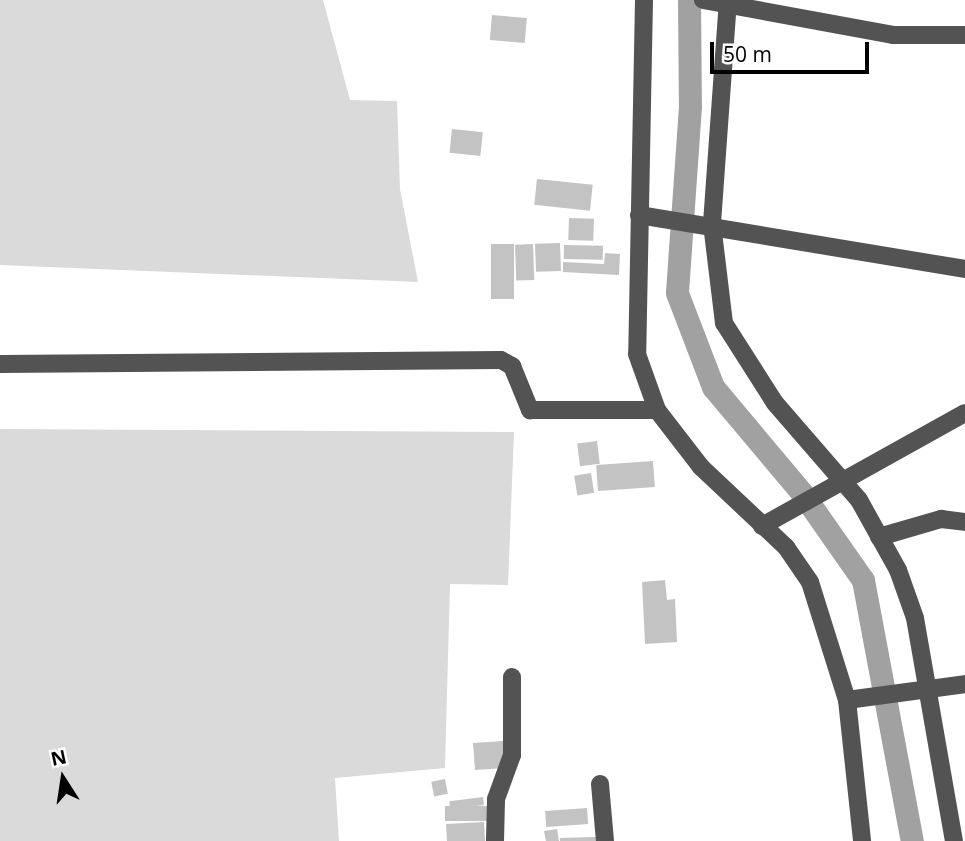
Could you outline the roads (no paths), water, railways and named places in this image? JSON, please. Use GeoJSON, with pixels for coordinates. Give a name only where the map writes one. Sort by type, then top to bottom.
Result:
{"type":"FeatureCollection","features":[{"type":"Feature","properties":{"kind":"street"},"geometry":{"type":"LineString","coordinates":[[644,0],[637,354],[657,411],[701,467],[762,526],[810,582],[847,700],[862,841]]}},
{"type":"Feature","properties":{"kind":"street"},"geometry":{"type":"LineString","coordinates":[[954,841],[915,618],[880,537],[859,500],[838,481],[730,337],[704,222],[717,2],[893,35],[965,36]]}},
{"type":"Feature","properties":{"kind":"street"},"geometry":{"type":"LineString","coordinates":[[639,215],[704,222],[965,269]]}},
{"type":"Feature","properties":{"kind":"street"},"geometry":{"type":"LineString","coordinates":[[0,364],[501,360],[512,366],[530,410],[657,411]]}},
{"type":"Feature","properties":{"kind":"street"},"geometry":{"type":"LineString","coordinates":[[762,526],[818,492],[965,413]]}},
{"type":"Feature","properties":{"kind":"street"},"geometry":{"type":"LineString","coordinates":[[880,537],[914,523],[965,522]]}},
{"type":"Feature","properties":{"kind":"street"},"geometry":{"type":"LineString","coordinates":[[495,841],[496,799],[512,755],[512,677]]}},
{"type":"Feature","properties":{"kind":"street"},"geometry":{"type":"LineString","coordinates":[[847,700],[965,684]]}},
{"type":"Feature","properties":{"kind":"street"},"geometry":{"type":"LineString","coordinates":[[600,784],[605,841]]}},
{"type":"Feature","properties":{"kind":"waterway"},"geometry":{"type":"LineString","coordinates":[[689,0],[690,106],[677,293],[713,387],[802,493],[863,580],[912,841]]}}]}
